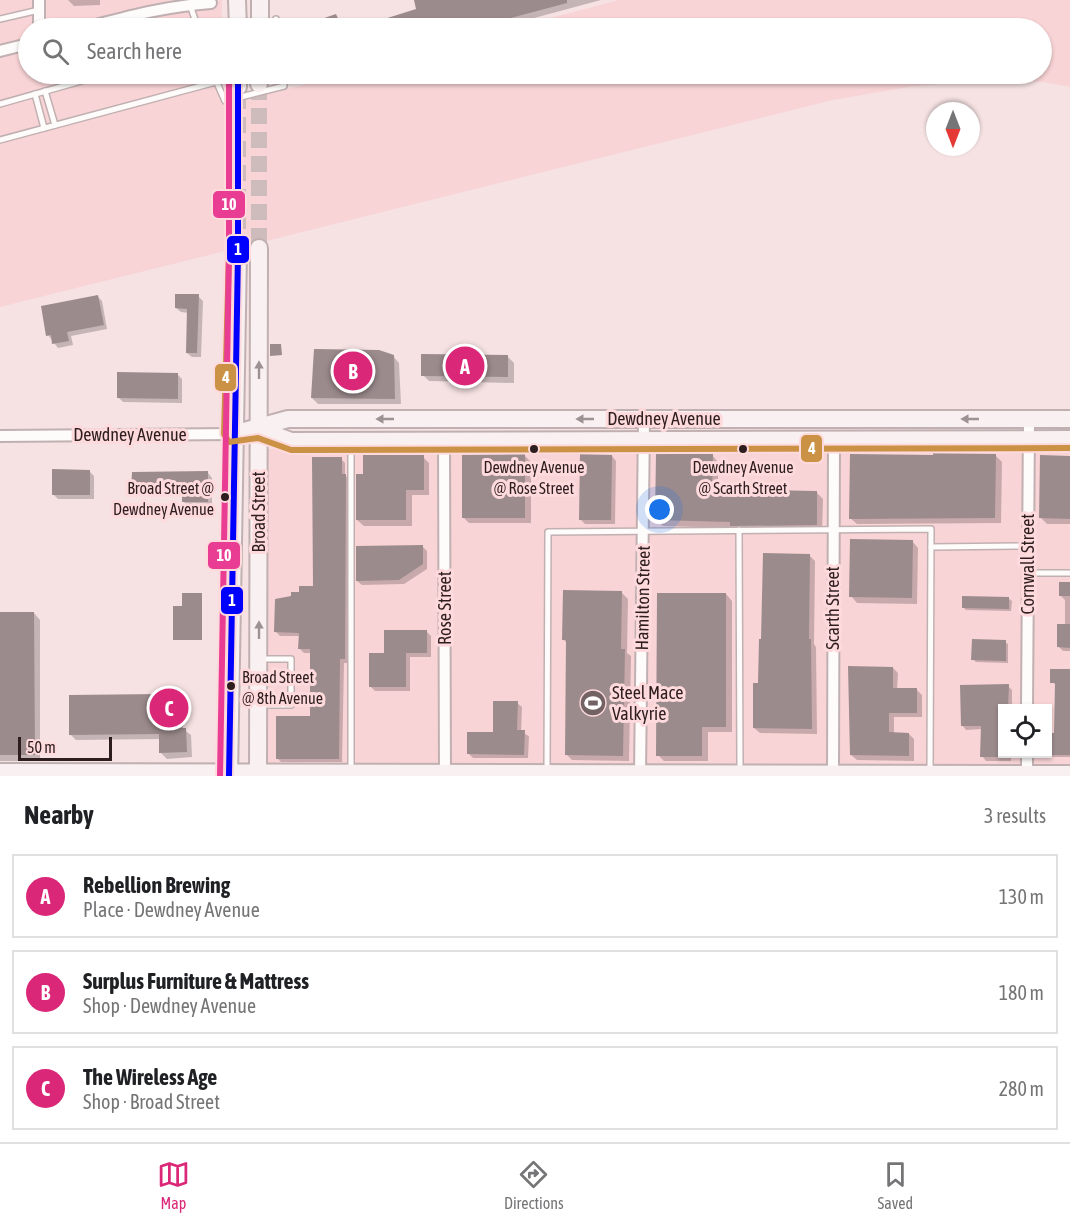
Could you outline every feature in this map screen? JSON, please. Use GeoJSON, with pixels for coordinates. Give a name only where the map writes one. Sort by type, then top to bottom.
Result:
{"type":"FeatureCollection","features":[{"type":"Feature","properties":{"kind":"main road"},"geometry":{"type":"LineString","coordinates":[[237,0],[237,18]]}},
{"type":"Feature","properties":{"kind":"main road"},"geometry":{"type":"LineString","coordinates":[[260,0],[260,18]]}},
{"type":"Feature","properties":{"kind":"main road","name":"Broad Street"},"geometry":{"type":"LineString","coordinates":[[258,774],[259,248]]}},
{"type":"Feature","properties":{"kind":"main road","name":"Broad Street"},"geometry":{"type":"LineString","coordinates":[[229,774],[233,434],[238,253]]}},
{"type":"Feature","properties":{"kind":"main road","name":"Dewdney Avenue"},"geometry":{"type":"LineString","coordinates":[[233,434],[259,429],[288,419],[1070,419]]}},
{"type":"Feature","properties":{"kind":"main road","name":"Dewdney Avenue"},"geometry":{"type":"LineString","coordinates":[[259,429],[291,441],[1070,439]]}},
{"type":"Feature","properties":{"kind":"main road"},"geometry":{"type":"LineString","coordinates":[[0,772],[445,775],[1070,774]]}},
{"type":"Feature","properties":{"kind":"street"},"geometry":{"type":"LineString","coordinates":[[121,18],[189,4],[212,2]]}},
{"type":"Feature","properties":{"kind":"street"},"geometry":{"type":"LineString","coordinates":[[0,51],[18,46]]}},
{"type":"Feature","properties":{"kind":"street","name":"Hamilton Street"},"geometry":{"type":"LineString","coordinates":[[640,775],[644,419]]}},
{"type":"Feature","properties":{"kind":"street","name":"Cornwall Street"},"geometry":{"type":"LineString","coordinates":[[1028,704],[1029,419]]}},
{"type":"Feature","properties":{"kind":"street","name":"Dewdney Avenue"},"geometry":{"type":"LineString","coordinates":[[0,436],[233,434]]}},
{"type":"Feature","properties":{"kind":"street","name":"Scarth Street"},"geometry":{"type":"LineString","coordinates":[[833,775],[834,440]]}},
{"type":"Feature","properties":{"kind":"street","name":"Rose Street"},"geometry":{"type":"LineString","coordinates":[[444,441],[445,775]]}},
{"type":"Feature","properties":{"kind":"street"},"geometry":{"type":"LineString","coordinates":[[1028,758],[1028,775]]}},
{"type":"Feature","properties":{"kind":"lane"},"geometry":{"type":"LineString","coordinates":[[189,4],[194,18]]}},
{"type":"Feature","properties":{"kind":"lane"},"geometry":{"type":"LineString","coordinates":[[0,19],[39,5]]}},
{"type":"Feature","properties":{"kind":"lane"},"geometry":{"type":"LineString","coordinates":[[0,104],[70,84]]}},
{"type":"Feature","properties":{"kind":"lane"},"geometry":{"type":"LineString","coordinates":[[0,140],[205,84]]}},
{"type":"Feature","properties":{"kind":"lane"},"geometry":{"type":"LineString","coordinates":[[217,84],[225,102],[284,86],[284,84]]}},
{"type":"Feature","properties":{"kind":"lane"},"geometry":{"type":"LineString","coordinates":[[45,91],[55,125]]}},
{"type":"Feature","properties":{"kind":"lane"},"geometry":{"type":"LineString","coordinates":[[35,94],[44,128]]}},
{"type":"Feature","properties":{"kind":"lane"},"geometry":{"type":"LineString","coordinates":[[351,441],[351,774]]}},
{"type":"Feature","properties":{"kind":"lane"},"geometry":{"type":"LineString","coordinates":[[547,775],[548,532],[833,528],[931,529],[930,775]]}},
{"type":"Feature","properties":{"kind":"lane"},"geometry":{"type":"LineString","coordinates":[[739,530],[740,775]]}},
{"type":"Feature","properties":{"kind":"lane"},"geometry":{"type":"LineString","coordinates":[[931,547],[1028,546]]}},
{"type":"Feature","properties":{"kind":"lane"},"geometry":{"type":"LineString","coordinates":[[1028,573],[1070,573]]}},
{"type":"Feature","properties":{"kind":"lane"},"geometry":{"type":"LineString","coordinates":[[258,705],[291,705],[291,659],[259,659]]}},
{"type":"Feature","properties":{"kind":"shaded area"},"geometry":{"type":"Polygon","coordinates":[[[0,0],[222,0],[222,18],[18,18],[18,84],[222,84],[223,106],[307,84],[940,84],[833,100],[0,307],[0,0]]]}},
{"type":"Feature","properties":{"kind":"shaded area"},"geometry":{"type":"Polygon","coordinates":[[[619,0],[1070,0],[1070,87],[1052,84],[1052,18],[550,18],[619,0]]]}},
{"type":"Feature","properties":{"kind":"shaded area"},"geometry":{"type":"Polygon","coordinates":[[[1070,446],[1070,776],[268,776],[265,449],[1070,446]]]}},
{"type":"Feature","properties":{"kind":"building"},"geometry":{"type":"Polygon","coordinates":[[[414,0],[567,0],[567,3],[511,18],[387,18],[416,9],[414,0]]]}},
{"type":"Feature","properties":{"kind":"building"},"geometry":{"type":"Polygon","coordinates":[[[336,14],[338,18],[324,18],[336,14]]]}},
{"type":"Feature","properties":{"kind":"building"},"geometry":{"type":"Polygon","coordinates":[[[175,294],[199,294],[197,353],[186,353],[187,309],[175,308],[175,294]]]}},
{"type":"Feature","properties":{"kind":"building"},"geometry":{"type":"Polygon","coordinates":[[[98,295],[104,325],[67,332],[69,341],[52,344],[51,335],[46,336],[41,306],[98,295]]]}},
{"type":"Feature","properties":{"kind":"building"},"geometry":{"type":"Polygon","coordinates":[[[270,344],[281,344],[282,355],[270,356],[270,344]]]}},
{"type":"Feature","properties":{"kind":"building"},"geometry":{"type":"Polygon","coordinates":[[[314,349],[379,350],[394,355],[395,399],[311,398],[314,349]]]}},
{"type":"Feature","properties":{"kind":"building"},"geometry":{"type":"Polygon","coordinates":[[[421,354],[508,355],[508,377],[421,376],[421,354]]]}},
{"type":"Feature","properties":{"kind":"building"},"geometry":{"type":"Polygon","coordinates":[[[117,372],[178,373],[178,399],[117,398],[117,372]]]}},
{"type":"Feature","properties":{"kind":"building"},"geometry":{"type":"Polygon","coordinates":[[[656,453],[713,454],[712,489],[817,491],[817,525],[730,526],[730,522],[655,520],[656,453]]]}},
{"type":"Feature","properties":{"kind":"building"},"geometry":{"type":"Polygon","coordinates":[[[933,453],[996,454],[995,518],[849,519],[850,454],[933,455],[933,453]]]}},
{"type":"Feature","properties":{"kind":"building"},"geometry":{"type":"Polygon","coordinates":[[[525,454],[525,518],[462,518],[462,455],[525,454]]]}},
{"type":"Feature","properties":{"kind":"building"},"geometry":{"type":"Polygon","coordinates":[[[580,454],[612,455],[611,520],[579,520],[580,454]]]}},
{"type":"Feature","properties":{"kind":"building"},"geometry":{"type":"Polygon","coordinates":[[[363,455],[424,455],[424,490],[406,490],[406,520],[356,520],[356,474],[363,474],[363,455]]]}},
{"type":"Feature","properties":{"kind":"building"},"geometry":{"type":"Polygon","coordinates":[[[1040,455],[1070,456],[1070,519],[1039,518],[1040,455]]]}},
{"type":"Feature","properties":{"kind":"building"},"geometry":{"type":"Polygon","coordinates":[[[312,457],[342,457],[342,474],[346,474],[345,659],[340,659],[339,759],[276,759],[276,716],[310,716],[310,649],[298,649],[299,633],[274,632],[275,599],[291,596],[291,592],[299,592],[299,586],[313,586],[312,457]]]}},
{"type":"Feature","properties":{"kind":"building"},"geometry":{"type":"Polygon","coordinates":[[[52,469],[90,470],[90,495],[52,495],[52,469]]]}},
{"type":"Feature","properties":{"kind":"building"},"geometry":{"type":"Polygon","coordinates":[[[208,471],[208,502],[182,502],[182,489],[131,489],[132,472],[208,471]]]}},
{"type":"Feature","properties":{"kind":"building"},"geometry":{"type":"Polygon","coordinates":[[[850,539],[913,540],[912,598],[849,597],[850,539]]]}},
{"type":"Feature","properties":{"kind":"building"},"geometry":{"type":"Polygon","coordinates":[[[423,545],[423,564],[399,580],[356,581],[356,546],[423,545]]]}},
{"type":"Feature","properties":{"kind":"building"},"geometry":{"type":"Polygon","coordinates":[[[763,553],[810,554],[809,639],[811,639],[812,729],[753,728],[753,683],[758,683],[759,639],[761,639],[763,553]]]}},
{"type":"Feature","properties":{"kind":"building"},"geometry":{"type":"Polygon","coordinates":[[[1059,582],[1070,582],[1070,596],[1059,596],[1059,582]]]}},
{"type":"Feature","properties":{"kind":"building"},"geometry":{"type":"Polygon","coordinates":[[[563,590],[622,591],[621,649],[625,649],[623,756],[565,755],[566,640],[562,640],[563,590]]]}},
{"type":"Feature","properties":{"kind":"building"},"geometry":{"type":"Polygon","coordinates":[[[182,593],[202,593],[202,640],[173,640],[173,606],[182,606],[182,593]]]}},
{"type":"Feature","properties":{"kind":"building"},"geometry":{"type":"Polygon","coordinates":[[[657,593],[726,593],[726,727],[702,727],[702,756],[656,756],[657,593]]]}},
{"type":"Feature","properties":{"kind":"building"},"geometry":{"type":"Polygon","coordinates":[[[962,596],[1009,597],[1009,609],[962,608],[962,596]]]}},
{"type":"Feature","properties":{"kind":"building"},"geometry":{"type":"Polygon","coordinates":[[[0,612],[34,612],[35,755],[0,755],[0,612]]]}},
{"type":"Feature","properties":{"kind":"building"},"geometry":{"type":"Polygon","coordinates":[[[1057,624],[1070,624],[1070,648],[1057,647],[1057,624]]]}},
{"type":"Feature","properties":{"kind":"building"},"geometry":{"type":"Polygon","coordinates":[[[384,630],[427,630],[427,653],[406,653],[406,687],[369,687],[369,653],[384,653],[384,630]]]}},
{"type":"Feature","properties":{"kind":"building"},"geometry":{"type":"Polygon","coordinates":[[[972,639],[1006,640],[1006,661],[971,660],[972,639]]]}},
{"type":"Feature","properties":{"kind":"building"},"geometry":{"type":"Polygon","coordinates":[[[848,666],[893,667],[893,688],[917,688],[917,713],[889,713],[889,732],[909,733],[909,756],[850,755],[848,666]]]}},
{"type":"Feature","properties":{"kind":"building"},"geometry":{"type":"Polygon","coordinates":[[[1050,669],[1070,669],[1070,755],[1052,755],[1055,683],[1050,683],[1050,669]]]}},
{"type":"Feature","properties":{"kind":"building"},"geometry":{"type":"Polygon","coordinates":[[[1009,684],[1008,704],[998,704],[998,757],[980,757],[981,726],[961,726],[960,685],[1009,684]]]}},
{"type":"Feature","properties":{"kind":"building"},"geometry":{"type":"Polygon","coordinates":[[[159,689],[179,689],[178,728],[186,728],[187,752],[159,753],[159,734],[69,735],[69,695],[159,694],[159,689]]]}},
{"type":"Feature","properties":{"kind":"building"},"geometry":{"type":"Polygon","coordinates":[[[493,701],[518,701],[517,730],[525,730],[524,755],[467,754],[467,732],[493,732],[493,701]]]}},
{"type":"Feature","properties":{"kind":"tunnel"},"geometry":{"type":"LineString","coordinates":[[259,84],[259,248]]}},
{"type":"Feature","properties":{"kind":"tunnel"},"geometry":{"type":"LineString","coordinates":[[238,87],[238,253]]}},
{"type":"Feature","properties":{"kind":"transit line","name":"4"},"geometry":{"type":"LineString","coordinates":[[229,84],[229,253],[224,434],[229,442],[258,438],[291,450],[1070,448]]}},
{"type":"Feature","properties":{"kind":"transit line","name":"10"},"geometry":{"type":"LineString","coordinates":[[220,776],[229,253],[229,84]]}},
{"type":"Feature","properties":{"kind":"transit line","name":"1"},"geometry":{"type":"LineString","coordinates":[[229,776],[238,253],[238,84]]}},
{"type":"Feature","properties":{"kind":"place","name":"Rebellion Brewing"},"geometry":{"type":"Point","coordinates":[465,366]}},
{"type":"Feature","properties":{"kind":"place","name":"Surplus Furniture & Mattress"},"geometry":{"type":"Point","coordinates":[353,371]}},
{"type":"Feature","properties":{"kind":"place","name":"Dewdney Avenue @ Rose Street"},"geometry":{"type":"Point","coordinates":[534,449]}},
{"type":"Feature","properties":{"kind":"place","name":"Dewdney Avenue @ Scarth Street"},"geometry":{"type":"Point","coordinates":[743,449]}},
{"type":"Feature","properties":{"kind":"place","name":"Broad Street @ Dewdney Avenue"},"geometry":{"type":"Point","coordinates":[225,497]}},
{"type":"Feature","properties":{"kind":"place","name":"Broad Street @ 8th Avenue"},"geometry":{"type":"Point","coordinates":[231,686]}},
{"type":"Feature","properties":{"kind":"place","name":"Steel Mace Valkyrie"},"geometry":{"type":"Point","coordinates":[593,703]}},
{"type":"Feature","properties":{"kind":"place","name":"The Wireless Age"},"geometry":{"type":"Point","coordinates":[169,708]}}]}
